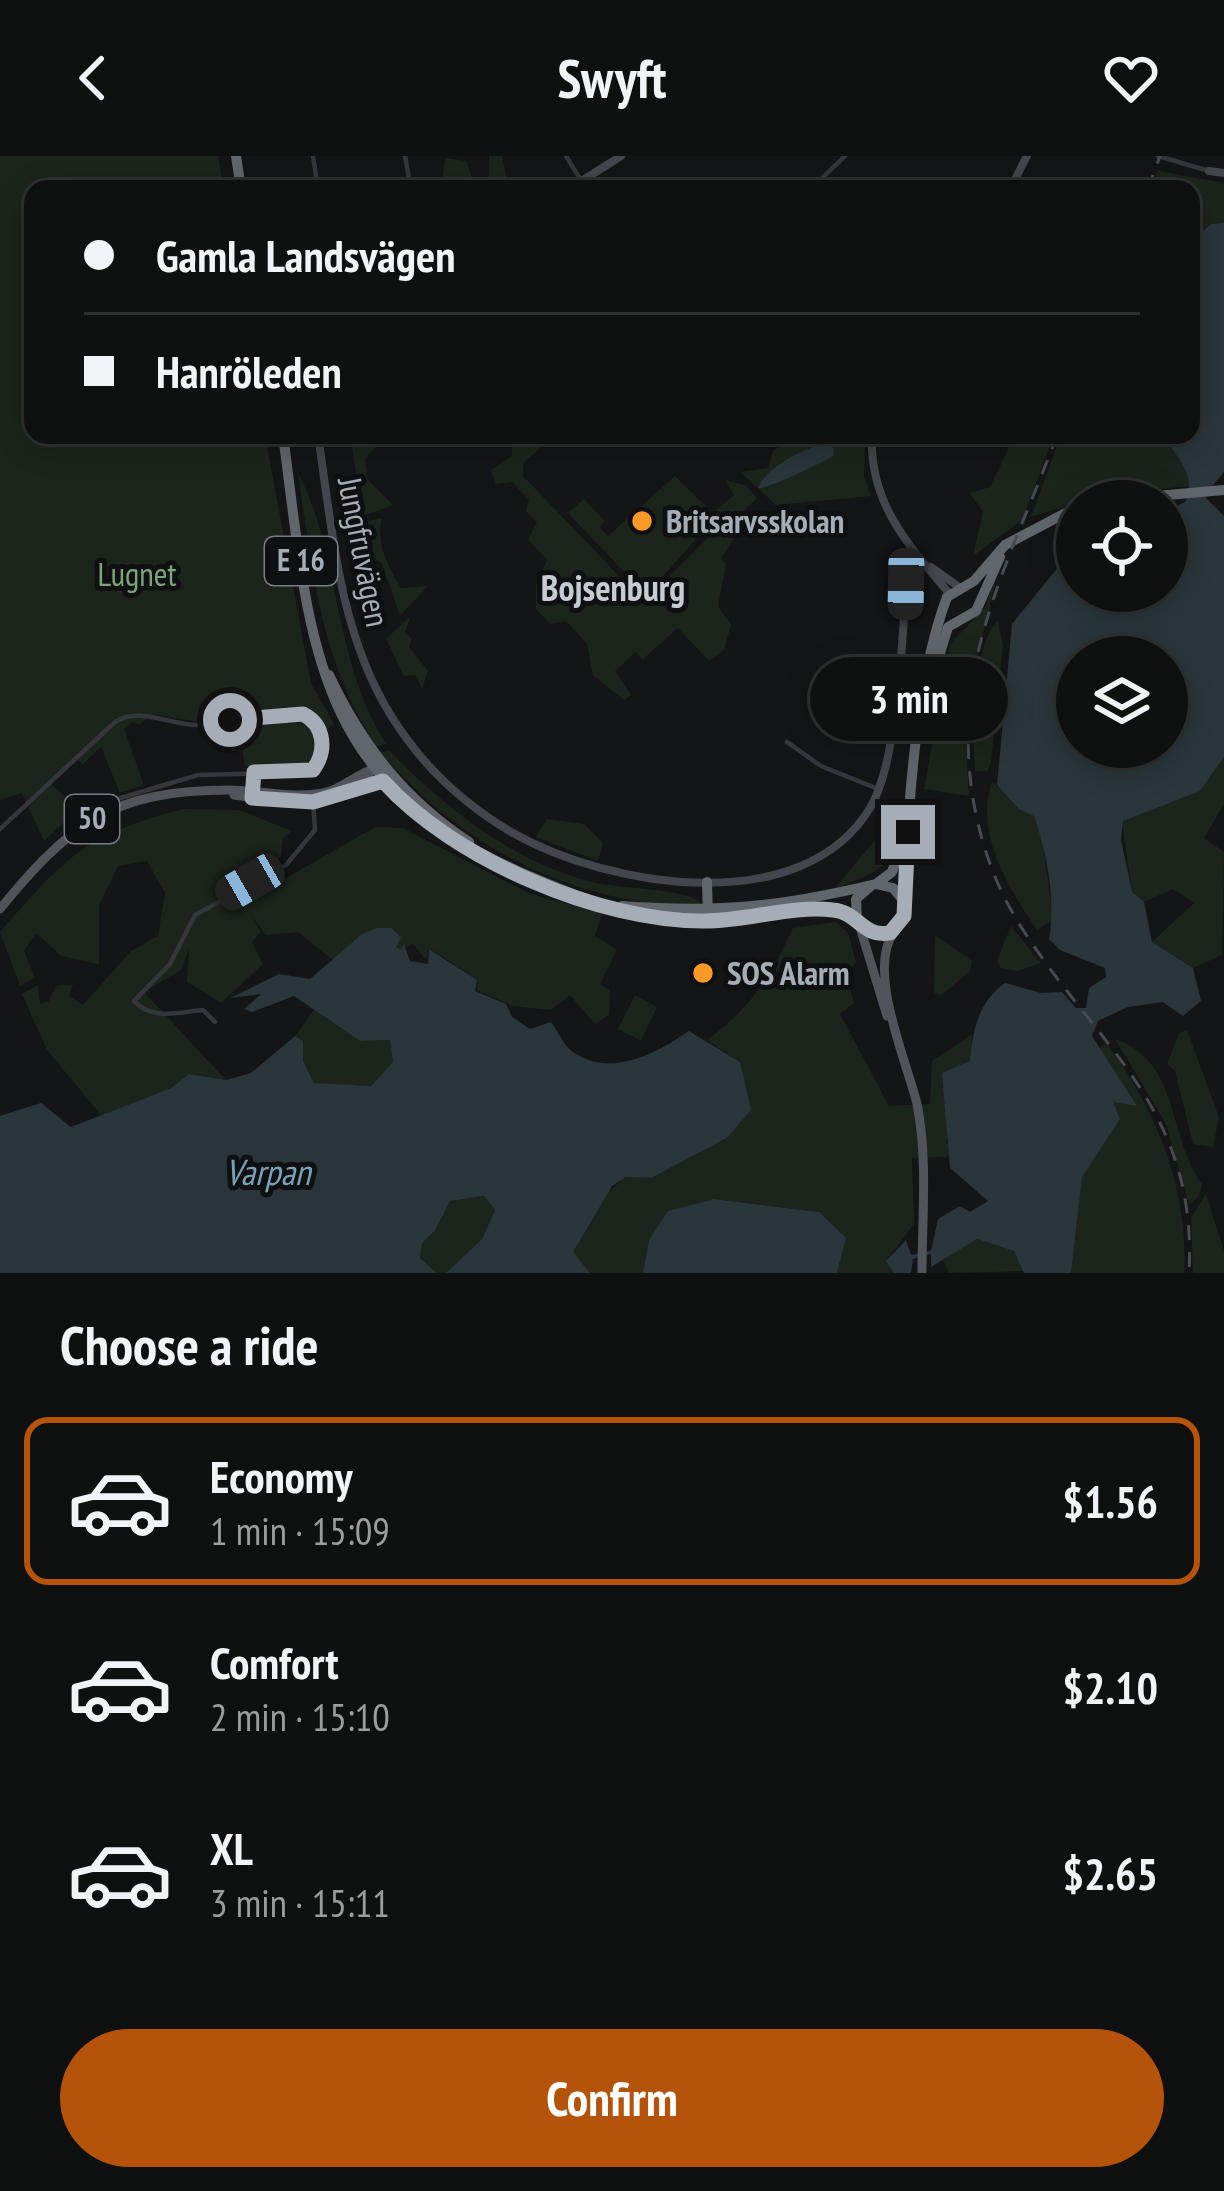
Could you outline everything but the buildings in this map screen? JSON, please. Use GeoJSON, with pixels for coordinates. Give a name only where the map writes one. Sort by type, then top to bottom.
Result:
{"type":"FeatureCollection","features":[{"type":"Feature","properties":{"kind":"highway","name":"E 16"},"geometry":{"type":"LineString","coordinates":[[282,444],[328,691],[372,768],[431,825],[490,859],[612,907],[660,919],[830,909],[858,922]]}},
{"type":"Feature","properties":{"kind":"highway"},"geometry":{"type":"LineString","coordinates":[[1188,493],[1218,491]]}},
{"type":"Feature","properties":{"kind":"highway"},"geometry":{"type":"LineString","coordinates":[[908,821],[895,868],[856,899],[858,922],[882,934],[897,928],[905,902],[908,821],[930,658],[955,592],[994,554],[1056,518]]}},
{"type":"Feature","properties":{"kind":"highway"},"geometry":{"type":"LineString","coordinates":[[925,704],[946,630],[973,614],[993,565],[1019,538]]}},
{"type":"Feature","properties":{"kind":"highway"},"geometry":{"type":"LineString","coordinates":[[955,592],[978,601]]}},
{"type":"Feature","properties":{"kind":"highway"},"geometry":{"type":"LineString","coordinates":[[955,592],[950,613],[960,619]]}},
{"type":"Feature","properties":{"kind":"highway","name":"E 16"},"geometry":{"type":"LineString","coordinates":[[320,651],[372,768],[490,859]]}},
{"type":"Feature","properties":{"kind":"highway","name":"50"},"geometry":{"type":"LineString","coordinates":[[354,789],[383,781]]}},
{"type":"Feature","properties":{"kind":"highway"},"geometry":{"type":"LineString","coordinates":[[707,882],[708,916]]}},
{"type":"Feature","properties":{"kind":"highway","name":"E 16"},"geometry":{"type":"LineString","coordinates":[[708,916],[783,907],[874,884]]}},
{"type":"Feature","properties":{"kind":"highway"},"geometry":{"type":"LineString","coordinates":[[874,884],[893,887],[905,902]]}},
{"type":"Feature","properties":{"kind":"main road","name":"50"},"geometry":{"type":"LineString","coordinates":[[0,909],[52,847],[101,814],[157,795],[216,790],[312,798],[354,789],[372,768]]}},
{"type":"Feature","properties":{"kind":"main road","name":"50"},"geometry":{"type":"LineString","coordinates":[[312,798],[372,768]]}},
{"type":"Feature","properties":{"kind":"main road"},"geometry":{"type":"LineString","coordinates":[[858,922],[920,1137]]}},
{"type":"Feature","properties":{"kind":"main road"},"geometry":{"type":"LineString","coordinates":[[897,928],[885,950],[886,977],[920,1137],[922,1273]]}},
{"type":"Feature","properties":{"kind":"street"},"geometry":{"type":"LineString","coordinates":[[585,180],[621,156]]}},
{"type":"Feature","properties":{"kind":"street"},"geometry":{"type":"LineString","coordinates":[[820,180],[845,156]]}},
{"type":"Feature","properties":{"kind":"street"},"geometry":{"type":"LineString","coordinates":[[1158,156],[1224,172]]}},
{"type":"Feature","properties":{"kind":"street","name":"Jungfruvägen"},"geometry":{"type":"LineString","coordinates":[[320,444],[357,644],[392,717],[427,764],[480,811],[540,847],[610,871],[707,882],[781,872],[828,853],[861,820],[878,789],[904,634],[907,576],[917,556]]}},
{"type":"Feature","properties":{"kind":"street"},"geometry":{"type":"LineString","coordinates":[[873,444],[882,503],[917,556],[955,592]]}},
{"type":"Feature","properties":{"kind":"street"},"geometry":{"type":"LineString","coordinates":[[0,830],[115,722],[129,715],[196,724],[291,712],[314,720],[322,747],[313,770],[175,779],[97,805]]}},
{"type":"Feature","properties":{"kind":"street"},"geometry":{"type":"LineString","coordinates":[[787,742],[821,766],[878,789]]}},
{"type":"Feature","properties":{"kind":"street"},"geometry":{"type":"LineString","coordinates":[[252,794],[254,772]]}},
{"type":"Feature","properties":{"kind":"street"},"geometry":{"type":"LineString","coordinates":[[215,1022],[203,1010],[165,1014],[140,1008],[134,1001],[170,964],[195,915],[286,866],[315,830],[312,798]]}},
{"type":"Feature","properties":{"kind":"green space","name":"Lugnet"},"geometry":{"type":"Polygon","coordinates":[[[0,156],[218,156],[222,180],[24,180],[24,444],[267,444],[311,683],[334,724],[315,739],[316,759],[303,769],[245,766],[236,715],[199,722],[153,714],[124,729],[144,785],[120,793],[101,747],[83,764],[76,759],[51,784],[78,809],[44,841],[22,793],[0,800],[0,156]]]}},
{"type":"Feature","properties":{"kind":"green space"},"geometry":{"type":"Polygon","coordinates":[[[489,156],[502,156],[507,180],[489,180],[489,156]]]}},
{"type":"Feature","properties":{"kind":"green space"},"geometry":{"type":"Polygon","coordinates":[[[445,158],[466,161],[473,180],[442,180],[445,158]]]}},
{"type":"Feature","properties":{"kind":"green space"},"geometry":{"type":"Polygon","coordinates":[[[1158,171],[1224,183],[1224,223],[1210,224],[1200,232],[1200,180],[1155,180],[1158,171]]]}},
{"type":"Feature","properties":{"kind":"green space"},"geometry":{"type":"Polygon","coordinates":[[[379,444],[365,459],[368,480],[393,505],[363,516],[352,447],[379,444]]]}},
{"type":"Feature","properties":{"kind":"green space"},"geometry":{"type":"Polygon","coordinates":[[[511,444],[545,444],[523,463],[523,476],[644,602],[709,536],[715,511],[734,495],[725,480],[745,485],[757,498],[733,520],[742,527],[721,558],[726,564],[718,606],[731,625],[724,650],[709,661],[678,628],[642,660],[636,652],[615,671],[631,695],[624,700],[593,675],[587,644],[566,621],[550,624],[536,609],[536,586],[547,560],[528,540],[537,522],[526,511],[529,500],[512,482],[496,484],[491,470],[512,456],[511,444]]]}},
{"type":"Feature","properties":{"kind":"green space"},"geometry":{"type":"Polygon","coordinates":[[[783,444],[865,444],[864,477],[871,496],[776,505],[740,472],[768,468],[773,451],[783,444]]]}},
{"type":"Feature","properties":{"kind":"green space"},"geometry":{"type":"Polygon","coordinates":[[[1011,444],[1051,444],[1022,520],[973,556],[983,512],[970,493],[990,487],[1011,444]]]}},
{"type":"Feature","properties":{"kind":"green space"},"geometry":{"type":"Polygon","coordinates":[[[1058,444],[1171,444],[1185,464],[1191,486],[1188,480],[1056,480],[1056,509],[1031,517],[1058,444]]]}},
{"type":"Feature","properties":{"kind":"green space"},"geometry":{"type":"Polygon","coordinates":[[[298,473],[322,538],[356,677],[386,744],[377,747],[358,715],[331,649],[298,473]]]}},
{"type":"Feature","properties":{"kind":"green space"},"geometry":{"type":"Polygon","coordinates":[[[675,476],[712,512],[705,529],[646,595],[568,513],[584,499],[605,521],[599,527],[608,536],[675,476]]]}},
{"type":"Feature","properties":{"kind":"green space"},"geometry":{"type":"Polygon","coordinates":[[[382,518],[382,546],[401,588],[428,586],[400,616],[382,564],[375,559],[353,564],[363,553],[360,523],[382,518]]]}},
{"type":"Feature","properties":{"kind":"green space"},"geometry":{"type":"Polygon","coordinates":[[[998,572],[964,712],[969,796],[924,789],[950,644],[985,607],[998,572]]]}},
{"type":"Feature","properties":{"kind":"green space"},"geometry":{"type":"Polygon","coordinates":[[[411,616],[405,632],[412,639],[409,647],[428,671],[422,689],[415,675],[404,676],[386,639],[411,616]]]}},
{"type":"Feature","properties":{"kind":"green space"},"geometry":{"type":"Polygon","coordinates":[[[998,621],[1003,646],[991,763],[987,771],[975,771],[978,670],[989,633],[998,621]]]}},
{"type":"Feature","properties":{"kind":"green space"},"geometry":{"type":"Polygon","coordinates":[[[389,750],[457,812],[535,861],[592,882],[680,894],[701,902],[697,907],[606,895],[522,864],[447,817],[381,753],[389,750]]]}},
{"type":"Feature","properties":{"kind":"green space"},"geometry":{"type":"Polygon","coordinates":[[[1224,757],[1224,804],[1204,838],[1224,852],[1222,955],[1193,968],[1152,942],[1194,903],[1173,889],[1144,902],[1132,892],[1122,822],[1155,804],[1174,802],[1224,757]]]}},
{"type":"Feature","properties":{"kind":"green space"},"geometry":{"type":"Polygon","coordinates":[[[992,782],[1034,816],[1043,843],[1053,920],[1037,930],[997,860],[987,821],[992,782]]]}},
{"type":"Feature","properties":{"kind":"green space"},"geometry":{"type":"Polygon","coordinates":[[[183,809],[239,810],[292,831],[283,838],[281,857],[261,872],[264,882],[288,877],[375,827],[403,828],[528,893],[602,913],[595,936],[617,950],[600,984],[610,990],[609,1015],[595,1024],[570,995],[551,1010],[512,1006],[477,990],[478,980],[429,948],[426,960],[413,944],[401,950],[370,932],[334,961],[298,932],[266,935],[250,914],[261,932],[252,942],[263,964],[221,1003],[187,982],[189,949],[181,970],[144,992],[226,1080],[189,1074],[171,1088],[101,1115],[47,1050],[22,994],[38,985],[40,1004],[49,1001],[56,986],[73,984],[69,996],[83,1005],[131,951],[158,936],[165,893],[147,861],[118,866],[99,905],[99,964],[61,956],[36,933],[24,951],[35,978],[20,986],[0,932],[79,852],[122,829],[183,809]]]}},
{"type":"Feature","properties":{"kind":"green space"},"geometry":{"type":"Polygon","coordinates":[[[901,809],[895,844],[884,864],[834,889],[901,809]]]}},
{"type":"Feature","properties":{"kind":"green space"},"geometry":{"type":"Polygon","coordinates":[[[547,819],[584,824],[603,843],[598,861],[536,837],[547,819]]]}},
{"type":"Feature","properties":{"kind":"green space"},"geometry":{"type":"Polygon","coordinates":[[[836,922],[848,933],[856,962],[846,975],[854,1003],[840,1014],[889,1106],[930,1104],[932,1061],[972,1034],[970,1062],[946,1142],[952,1147],[947,1157],[912,1158],[914,1224],[886,1261],[894,1273],[837,1273],[840,1263],[819,1212],[714,1199],[649,1240],[643,1273],[590,1273],[572,1252],[603,1196],[626,1177],[651,1178],[727,1138],[745,1100],[740,1062],[707,1040],[758,990],[793,928],[836,922]]]}},
{"type":"Feature","properties":{"kind":"green space"},"geometry":{"type":"Polygon","coordinates":[[[1011,926],[1041,963],[1017,971],[1001,968],[997,961],[1011,926]]]}},
{"type":"Feature","properties":{"kind":"green space"},"geometry":{"type":"Polygon","coordinates":[[[935,935],[972,961],[970,971],[942,995],[934,993],[935,935]]]}},
{"type":"Feature","properties":{"kind":"green space"},"geometry":{"type":"Polygon","coordinates":[[[635,995],[657,1007],[641,1041],[618,1029],[635,995]]]}},
{"type":"Feature","properties":{"kind":"green space"},"geometry":{"type":"Polygon","coordinates":[[[314,1010],[360,1041],[390,1040],[393,1062],[371,1086],[314,1083],[303,1061],[303,1041],[295,1036],[314,1010]]]}},
{"type":"Feature","properties":{"kind":"green space"},"geometry":{"type":"Polygon","coordinates":[[[1187,1030],[1219,1117],[1213,1147],[1193,1144],[1175,1071],[1167,1064],[1179,1033],[1187,1030]]]}},
{"type":"Feature","properties":{"kind":"green space"},"geometry":{"type":"Polygon","coordinates":[[[1115,1039],[1136,1050],[1162,1082],[1202,1184],[1199,1196],[1189,1205],[1166,1124],[1115,1039]]]}},
{"type":"Feature","properties":{"kind":"green space"},"geometry":{"type":"Polygon","coordinates":[[[1106,1042],[1140,1095],[1166,1151],[1181,1210],[1184,1273],[1071,1273],[1081,1177],[1120,1119],[1112,1101],[1136,1105],[1098,1051],[1106,1042]]]}},
{"type":"Feature","properties":{"kind":"green space"},"geometry":{"type":"Polygon","coordinates":[[[1206,1194],[1224,1251],[1224,1273],[1193,1273],[1191,1217],[1206,1194]]]}},
{"type":"Feature","properties":{"kind":"green space"},"geometry":{"type":"Polygon","coordinates":[[[485,1196],[495,1210],[482,1239],[446,1273],[437,1273],[420,1258],[422,1243],[436,1231],[449,1201],[485,1196]]]}},
{"type":"Feature","properties":{"kind":"green space"},"geometry":{"type":"Polygon","coordinates":[[[977,1239],[1014,1251],[1026,1271],[948,1273],[943,1258],[977,1239]]]}},
{"type":"Feature","properties":{"kind":"water"},"geometry":{"type":"Polygon","coordinates":[[[1224,223],[1224,472],[1204,496],[1224,516],[1224,757],[1200,791],[1123,821],[1121,840],[1132,892],[1144,902],[1152,942],[1193,968],[1201,1001],[1183,1016],[1163,1002],[1128,1007],[1098,1021],[1092,1036],[1137,1106],[1113,1102],[1120,1119],[1082,1177],[1071,1273],[1024,1273],[1014,1251],[977,1239],[931,1267],[931,1254],[913,1259],[911,1273],[894,1273],[886,1261],[906,1240],[911,1255],[931,1251],[938,1219],[960,1206],[970,1212],[988,1201],[950,1168],[942,1073],[970,1061],[975,1028],[989,999],[1005,983],[1041,993],[1062,992],[1076,1008],[1086,1008],[1089,988],[1106,977],[1105,968],[1060,950],[1049,939],[1049,877],[1034,816],[1019,809],[997,785],[1012,624],[1056,570],[1056,612],[1188,612],[1189,481],[1170,444],[1200,444],[1200,233],[1211,224],[1224,223]]]}},
{"type":"Feature","properties":{"kind":"water"},"geometry":{"type":"Polygon","coordinates":[[[823,444],[834,449],[833,456],[758,488],[777,466],[823,444]]]}},
{"type":"Feature","properties":{"kind":"water","name":"Varpan"},"geometry":{"type":"Polygon","coordinates":[[[391,928],[401,937],[396,947],[401,950],[404,944],[410,961],[428,964],[429,949],[477,980],[475,991],[506,1004],[512,1017],[530,1029],[551,1022],[570,1049],[588,1060],[634,1060],[689,1031],[740,1062],[751,1110],[727,1138],[651,1178],[626,1177],[612,1186],[573,1252],[590,1273],[446,1273],[482,1239],[495,1210],[484,1196],[450,1201],[435,1231],[422,1243],[420,1258],[437,1273],[0,1273],[0,1116],[41,1103],[71,1127],[171,1088],[189,1074],[226,1080],[251,1073],[295,1036],[303,1041],[303,1061],[314,1083],[371,1086],[393,1062],[390,1040],[360,1041],[294,996],[252,1012],[244,1009],[261,994],[230,998],[279,974],[310,979],[362,934],[391,928]]]}},
{"type":"Feature","properties":{"kind":"water"},"geometry":{"type":"Polygon","coordinates":[[[714,1199],[819,1212],[846,1238],[837,1273],[643,1273],[649,1240],[668,1211],[714,1199]]]}},
{"type":"Feature","properties":{"kind":"railway"},"geometry":{"type":"LineString","coordinates":[[1151,180],[1160,156]]}},
{"type":"Feature","properties":{"kind":"railway"},"geometry":{"type":"LineString","coordinates":[[1053,444],[981,641],[969,712],[972,794],[984,847],[1018,922],[1136,1081],[1159,1121],[1177,1165],[1187,1215],[1189,1273]]}},
{"type":"Feature","properties":{"kind":"place","name":"Britsarvsskolan"},"geometry":{"type":"Point","coordinates":[642,521]}},
{"type":"Feature","properties":{"kind":"place","name":"SOS Alarm"},"geometry":{"type":"Point","coordinates":[703,973]}},
{"type":"Feature","properties":{"kind":"district","name":"Bojsenburg"},"geometry":{"type":"Point","coordinates":[613,588]}},
{"type":"Feature","properties":{"kind":"route"},"geometry":{"type":"LineString","coordinates":[[230,720],[291,712],[314,720],[321,734],[322,753],[313,770],[254,772],[252,798],[313,802],[341,796],[370,781],[383,781],[417,815],[472,851],[574,896],[646,917],[719,921],[830,909],[848,914],[873,934],[890,933],[904,916],[908,832]]}}]}
